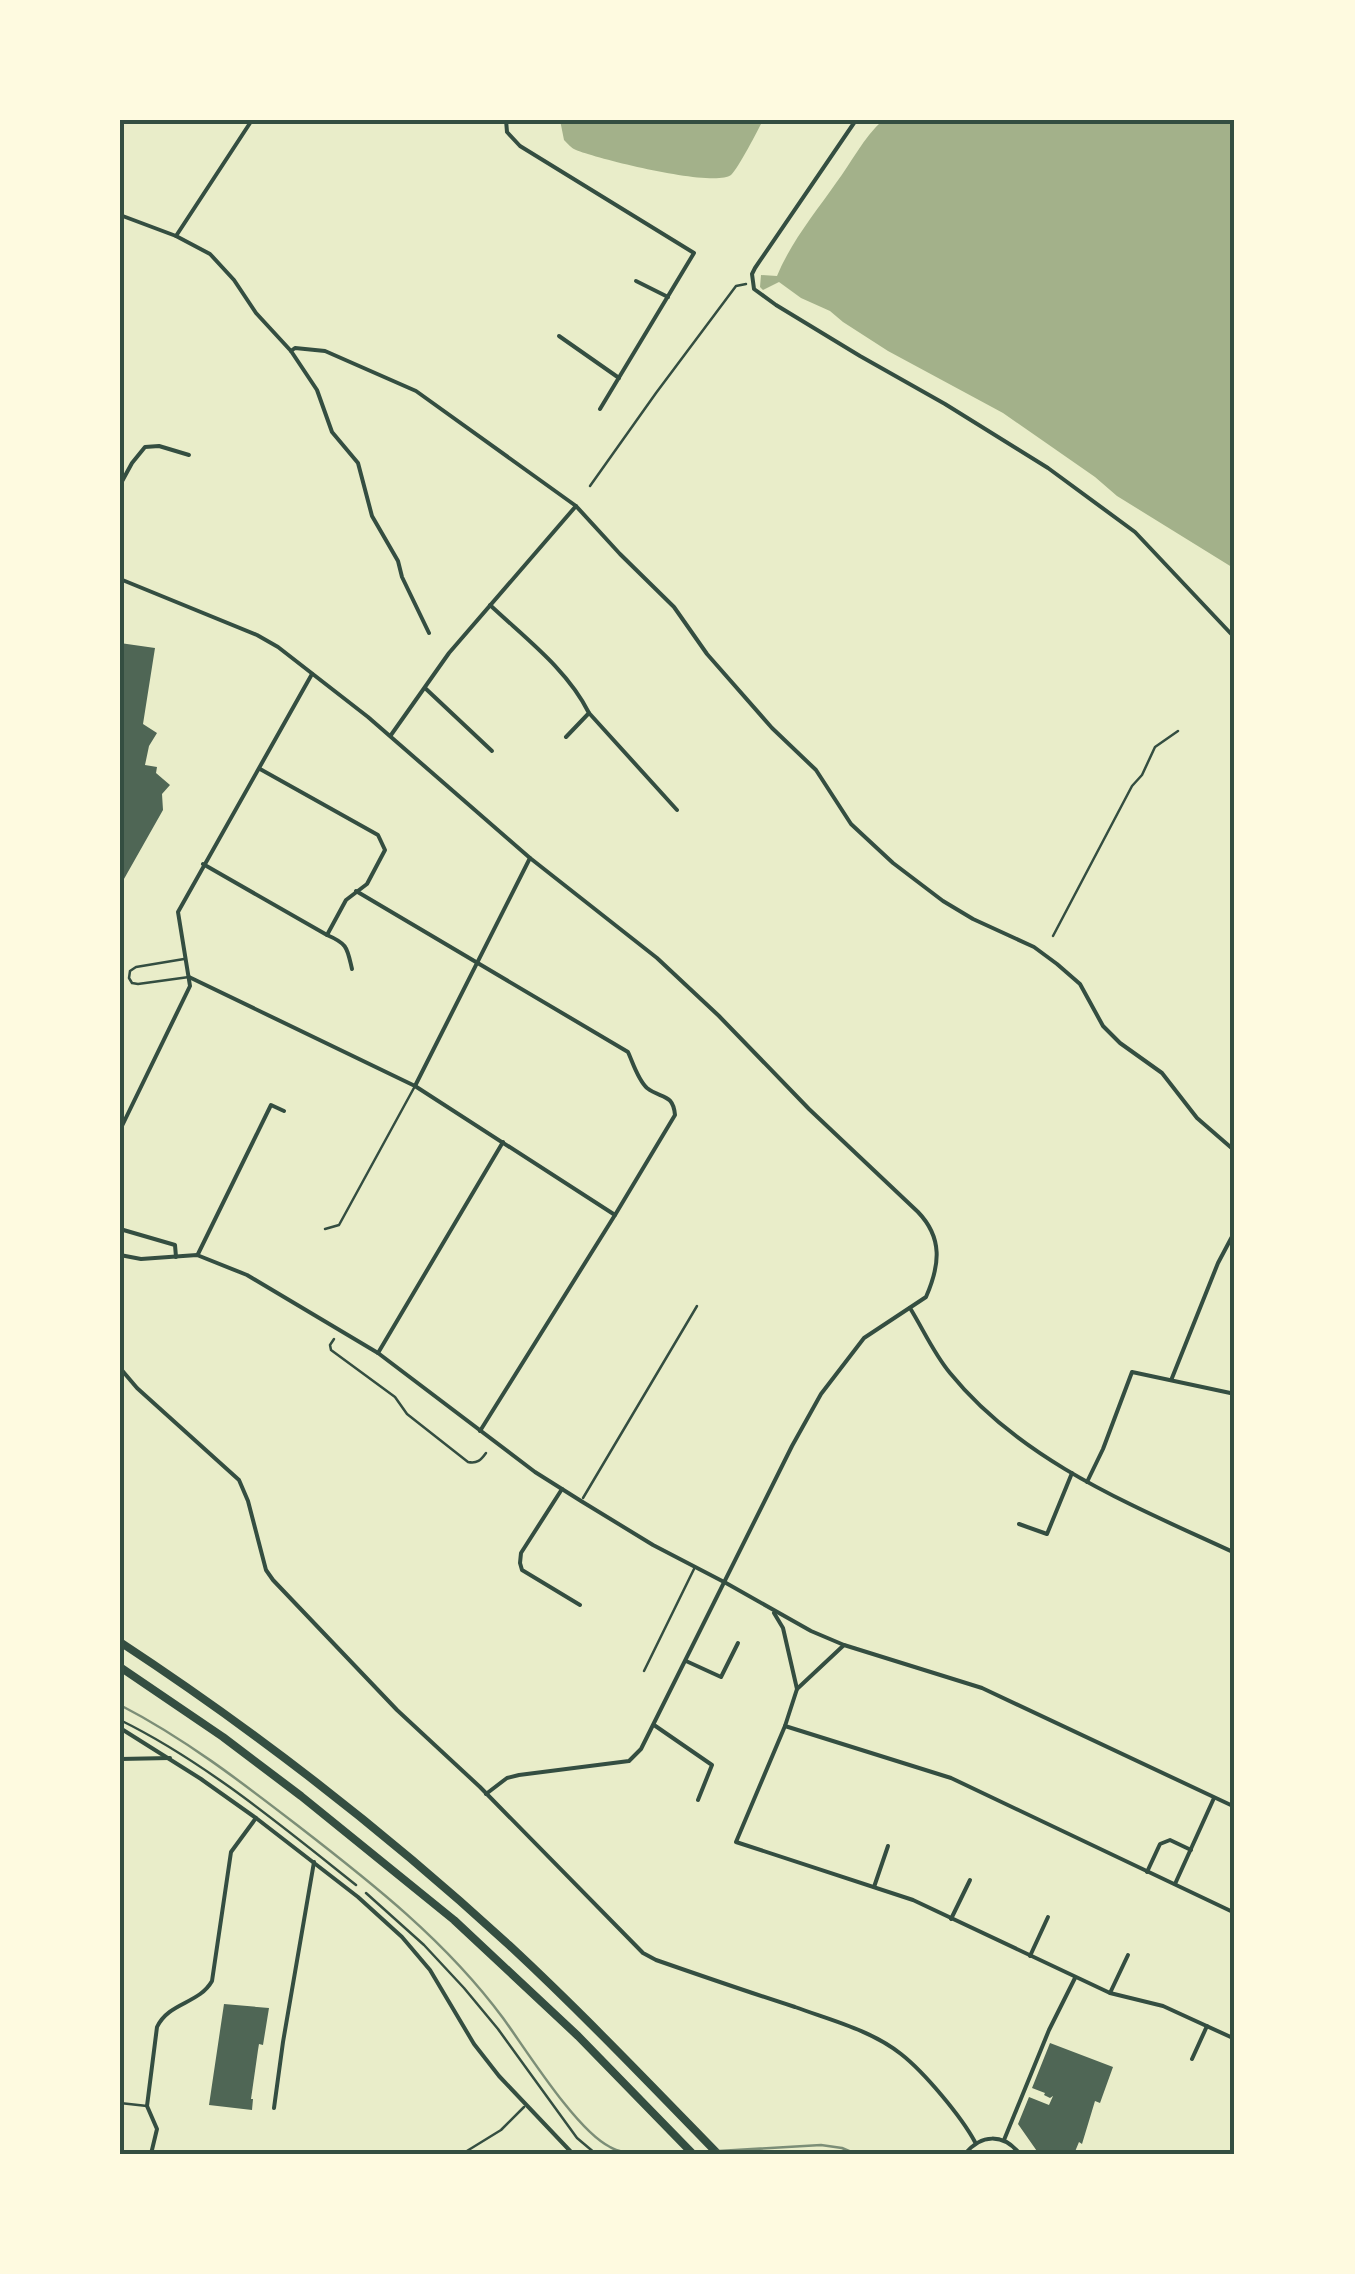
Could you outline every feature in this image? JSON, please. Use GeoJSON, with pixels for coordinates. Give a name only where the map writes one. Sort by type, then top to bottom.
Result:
{"type":"FeatureCollection","features":[{"type":"Feature","properties":{"kind":"highway"},"geometry":{"type":"LineString","coordinates":[[120,1642],[276,1752],[422,1868],[548,1982],[718,2154]]}},
{"type":"Feature","properties":{"kind":"highway"},"geometry":{"type":"LineString","coordinates":[[120,1667],[288,1786],[454,1920],[578,2036],[693,2154]]}},
{"type":"Feature","properties":{"kind":"street"},"geometry":{"type":"LineString","coordinates":[[176,236],[252,120]]}},
{"type":"Feature","properties":{"kind":"street"},"geometry":{"type":"LineString","coordinates":[[506,120],[508,132],[520,146],[694,253],[600,410]]}},
{"type":"Feature","properties":{"kind":"street"},"geometry":{"type":"LineString","coordinates":[[856,120],[755,268],[752,284],[776,305],[1048,468],[1135,532],[1235,638]]}},
{"type":"Feature","properties":{"kind":"street"},"geometry":{"type":"LineString","coordinates":[[120,215],[210,254],[291,351],[317,390],[332,432],[358,464],[372,516],[398,561],[429,633]]}},
{"type":"Feature","properties":{"kind":"street"},"geometry":{"type":"LineString","coordinates":[[636,281],[668,297]]}},
{"type":"Feature","properties":{"kind":"street"},"geometry":{"type":"LineString","coordinates":[[559,336],[619,378]]}},
{"type":"Feature","properties":{"kind":"street"},"geometry":{"type":"LineString","coordinates":[[291,351],[296,348],[325,352],[416,391],[576,506],[674,607],[707,654],[772,728],[816,770],[851,824],[943,901],[1034,947],[1057,964],[1080,984],[1103,1026],[1162,1073],[1197,1118],[1235,1152]]}},
{"type":"Feature","properties":{"kind":"street"},"geometry":{"type":"LineString","coordinates":[[120,486],[145,448],[160,446],[189,454]]}},
{"type":"Feature","properties":{"kind":"street"},"geometry":{"type":"LineString","coordinates":[[390,736],[449,653],[576,506]]}},
{"type":"Feature","properties":{"kind":"street"},"geometry":{"type":"LineString","coordinates":[[120,579],[257,635],[368,718],[530,858],[657,958],[926,1221],[936,1240],[926,1297],[864,1338],[821,1394],[642,1749],[628,1761],[507,1778],[486,1794]]}},
{"type":"Feature","properties":{"kind":"street"},"geometry":{"type":"LineString","coordinates":[[490,605],[570,681],[588,714],[677,810]]}},
{"type":"Feature","properties":{"kind":"street"},"geometry":{"type":"LineString","coordinates":[[120,1130],[190,986],[178,912],[312,674]]}},
{"type":"Feature","properties":{"kind":"street"},"geometry":{"type":"LineString","coordinates":[[425,688],[492,751]]}},
{"type":"Feature","properties":{"kind":"street"},"geometry":{"type":"LineString","coordinates":[[566,737],[588,714]]}},
{"type":"Feature","properties":{"kind":"street"},"geometry":{"type":"LineString","coordinates":[[260,769],[378,836],[386,850],[367,884],[346,900],[328,935]]}},
{"type":"Feature","properties":{"kind":"street"},"geometry":{"type":"LineString","coordinates":[[415,1086],[530,858]]}},
{"type":"Feature","properties":{"kind":"street"},"geometry":{"type":"LineString","coordinates":[[204,864],[341,940],[347,947],[352,968]]}},
{"type":"Feature","properties":{"kind":"street"},"geometry":{"type":"LineString","coordinates":[[356,891],[628,1052],[645,1086],[674,1106],[674,1115],[615,1215],[479,1431]]}},
{"type":"Feature","properties":{"kind":"street"},"geometry":{"type":"LineString","coordinates":[[190,976],[415,1086],[615,1215]]}},
{"type":"Feature","properties":{"kind":"street"},"geometry":{"type":"LineString","coordinates":[[197,1256],[270,1105],[284,1111]]}},
{"type":"Feature","properties":{"kind":"street"},"geometry":{"type":"LineString","coordinates":[[378,1354],[503,1142]]}},
{"type":"Feature","properties":{"kind":"street"},"geometry":{"type":"LineString","coordinates":[[120,1229],[176,1244],[176,1257]]}},
{"type":"Feature","properties":{"kind":"street"},"geometry":{"type":"LineString","coordinates":[[1172,1379],[1218,1263],[1235,1231]]}},
{"type":"Feature","properties":{"kind":"street"},"geometry":{"type":"LineString","coordinates":[[120,1255],[197,1256],[247,1274],[378,1354],[580,1502],[811,1631],[982,1688],[1235,1807]]}},
{"type":"Feature","properties":{"kind":"street"},"geometry":{"type":"LineString","coordinates":[[910,1308],[942,1362],[963,1388],[1005,1426],[1102,1491],[1235,1552]]}},
{"type":"Feature","properties":{"kind":"street"},"geometry":{"type":"LineString","coordinates":[[120,1368],[181,1430],[239,1480],[266,1570],[273,1580],[397,1710],[643,1953],[876,2038],[901,2054],[925,2078],[976,2142]]}},
{"type":"Feature","properties":{"kind":"street"},"geometry":{"type":"LineString","coordinates":[[1087,1482],[1132,1372],[1235,1394]]}},
{"type":"Feature","properties":{"kind":"street"},"geometry":{"type":"LineString","coordinates":[[1018,1524],[1047,1534],[1072,1473]]}},
{"type":"Feature","properties":{"kind":"street"},"geometry":{"type":"LineString","coordinates":[[562,1489],[521,1554],[520,1565],[522,1570],[580,1604]]}},
{"type":"Feature","properties":{"kind":"street"},"geometry":{"type":"LineString","coordinates":[[771,1609],[784,1628],[797,1689]]}},
{"type":"Feature","properties":{"kind":"street"},"geometry":{"type":"LineString","coordinates":[[686,1662],[721,1677],[738,1643]]}},
{"type":"Feature","properties":{"kind":"street"},"geometry":{"type":"LineString","coordinates":[[844,1645],[797,1689],[736,1842],[913,1900],[1075,1978],[1110,1993],[1160,2005],[1235,2039]]}},
{"type":"Feature","properties":{"kind":"street"},"geometry":{"type":"LineString","coordinates":[[654,1725],[712,1766],[698,1800]]}},
{"type":"Feature","properties":{"kind":"street"},"geometry":{"type":"LineString","coordinates":[[784,1726],[951,1778],[1235,1913]]}},
{"type":"Feature","properties":{"kind":"street"},"geometry":{"type":"LineString","coordinates":[[120,1728],[256,1818],[402,1937],[430,1970],[474,2044],[525,2106],[572,2154]]}},
{"type":"Feature","properties":{"kind":"street"},"geometry":{"type":"LineString","coordinates":[[120,1759],[170,1758]]}},
{"type":"Feature","properties":{"kind":"street"},"geometry":{"type":"LineString","coordinates":[[1175,1884],[1215,1797]]}},
{"type":"Feature","properties":{"kind":"street"},"geometry":{"type":"LineString","coordinates":[[151,2154],[157,2129],[147,2106],[157,2027],[170,2010],[202,1994],[212,1982],[231,1852],[256,1818]]}},
{"type":"Feature","properties":{"kind":"street"},"geometry":{"type":"LineString","coordinates":[[1147,1872],[1160,1844],[1170,1840],[1190,1850]]}},
{"type":"Feature","properties":{"kind":"street"},"geometry":{"type":"LineString","coordinates":[[874,1887],[888,1846]]}},
{"type":"Feature","properties":{"kind":"street"},"geometry":{"type":"LineString","coordinates":[[274,2108],[314,1862]]}},
{"type":"Feature","properties":{"kind":"street"},"geometry":{"type":"LineString","coordinates":[[951,1920],[970,1880]]}},
{"type":"Feature","properties":{"kind":"street"},"geometry":{"type":"LineString","coordinates":[[1030,1956],[1048,1918]]}},
{"type":"Feature","properties":{"kind":"street"},"geometry":{"type":"LineString","coordinates":[[1110,1993],[1128,1954]]}},
{"type":"Feature","properties":{"kind":"street"},"geometry":{"type":"LineString","coordinates":[[1004,2140],[1075,1978]]}},
{"type":"Feature","properties":{"kind":"street"},"geometry":{"type":"LineString","coordinates":[[1192,2059],[1207,2026]]}},
{"type":"Feature","properties":{"kind":"street"},"geometry":{"type":"LineString","coordinates":[[965,2154],[984,2138],[1004,2140],[1020,2154]]}},
{"type":"Feature","properties":{"kind":"lane"},"geometry":{"type":"LineString","coordinates":[[186,958],[136,967],[129,978],[138,984],[190,976]]}},
{"type":"Feature","properties":{"kind":"lane"},"geometry":{"type":"LineString","coordinates":[[325,1229],[339,1225],[415,1086]]}},
{"type":"Feature","properties":{"kind":"lane"},"geometry":{"type":"LineString","coordinates":[[580,1502],[697,1306]]}},
{"type":"Feature","properties":{"kind":"lane"},"geometry":{"type":"LineString","coordinates":[[334,1339],[331,1350],[395,1397],[408,1414],[468,1462],[481,1460],[486,1453]]}},
{"type":"Feature","properties":{"kind":"lane"},"geometry":{"type":"LineString","coordinates":[[644,1671],[695,1567]]}},
{"type":"Feature","properties":{"kind":"lane"},"geometry":{"type":"LineString","coordinates":[[120,2104],[147,2106]]}},
{"type":"Feature","properties":{"kind":"lane"},"geometry":{"type":"LineString","coordinates":[[462,2154],[501,2130],[525,2106]]}},
{"type":"Feature","properties":{"kind":"path"},"geometry":{"type":"LineString","coordinates":[[590,486],[736,286],[752,284]]}},
{"type":"Feature","properties":{"kind":"path"},"geometry":{"type":"LineString","coordinates":[[1053,936],[1149,756],[1178,731]]}},
{"type":"Feature","properties":{"kind":"shaded area"},"geometry":{"type":"Polygon","coordinates":[[[560,120],[763,120],[731,175],[703,178],[655,171],[576,150],[564,140],[560,120]]]}},
{"type":"Feature","properties":{"kind":"shaded area"},"geometry":{"type":"Polygon","coordinates":[[[883,120],[1235,120],[1235,569],[1117,496],[1003,413],[888,351],[779,282],[763,290],[760,287],[761,275],[777,276],[804,228],[883,120]]]}},
{"type":"Feature","properties":{"kind":"building"},"geometry":{"type":"Polygon","coordinates":[[[120,643],[155,648],[143,724],[157,733],[145,765],[157,767],[156,773],[170,785],[162,794],[163,810],[120,886],[120,643]]]}},
{"type":"Feature","properties":{"kind":"building"},"geometry":{"type":"Polygon","coordinates":[[[224,2004],[269,2008],[263,2045],[259,2044],[252,2110],[209,2105],[224,2004]]]}},
{"type":"Feature","properties":{"kind":"building"},"geometry":{"type":"Polygon","coordinates":[[[1050,2043],[1113,2067],[1100,2103],[1095,2101],[1082,2144],[1079,2142],[1074,2154],[1045,2154],[1042,2150],[1039,2154],[1018,2124],[1029,2097],[1049,2105],[1053,2096],[1032,2088],[1050,2043]]]}},
{"type":"Feature","properties":{"kind":"tram line"},"geometry":{"type":"LineString","coordinates":[[120,1705],[233,1776],[407,1914],[481,1990],[582,2124],[610,2147],[632,2154]]}},
{"type":"Feature","properties":{"kind":"tram line"},"geometry":{"type":"LineString","coordinates":[[669,2154],[821,2145],[856,2154]]}}]}
